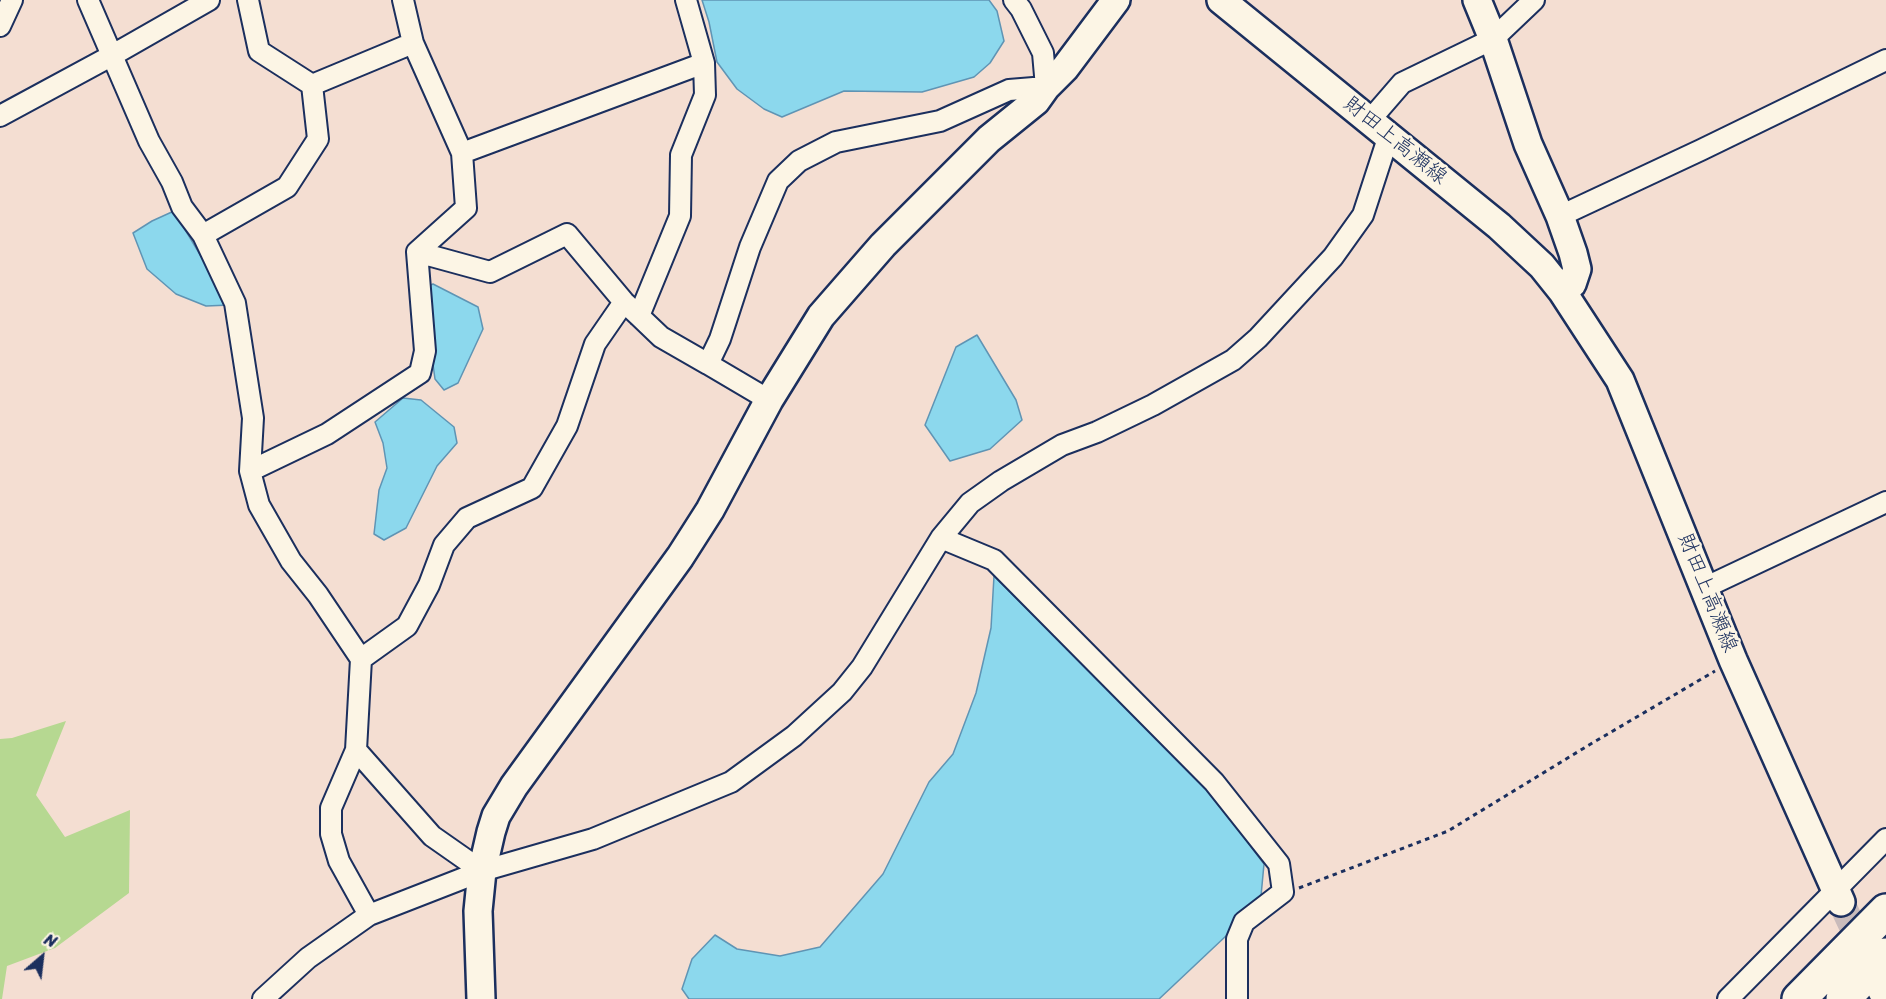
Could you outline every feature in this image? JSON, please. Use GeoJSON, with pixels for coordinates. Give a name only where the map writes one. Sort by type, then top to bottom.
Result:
{"type":"FeatureCollection","features":[{"type":"Feature","properties":{"kind":"highway"},"geometry":{"type":"LineString","coordinates":[[1799,999],[1886,911]]}},
{"type":"Feature","properties":{"kind":"highway"},"geometry":{"type":"LineString","coordinates":[[1843,999],[1886,955]]}},
{"type":"Feature","properties":{"kind":"main road"},"geometry":{"type":"LineString","coordinates":[[481,999],[478,911],[482,871],[496,816],[514,786],[680,557],[710,510],[769,400],[821,316],[883,245],[989,139],[1036,101],[1065,68],[1116,0]]}},
{"type":"Feature","properties":{"kind":"main road","name":"財田上高瀬線"},"geometry":{"type":"LineString","coordinates":[[1221,0],[1499,226],[1542,266],[1562,291],[1620,380],[1733,660],[1839,896]]}},
{"type":"Feature","properties":{"kind":"main road"},"geometry":{"type":"LineString","coordinates":[[1477,0],[1493,39],[1528,144],[1560,216],[1573,253],[1577,269],[1572,284],[1562,291]]}},
{"type":"Feature","properties":{"kind":"street"},"geometry":{"type":"LineString","coordinates":[[0,26],[12,0]]}},
{"type":"Feature","properties":{"kind":"street"},"geometry":{"type":"LineString","coordinates":[[88,0],[148,141],[172,182],[182,207],[203,235],[235,303],[253,418],[250,471],[259,505],[291,561],[318,595],[361,658],[356,750],[331,808],[331,834],[339,861],[369,915]]}},
{"type":"Feature","properties":{"kind":"street"},"geometry":{"type":"LineString","coordinates":[[0,116],[209,0]]}},
{"type":"Feature","properties":{"kind":"street"},"geometry":{"type":"LineString","coordinates":[[248,0],[259,51],[312,85]]}},
{"type":"Feature","properties":{"kind":"street"},"geometry":{"type":"LineString","coordinates":[[403,0],[413,43],[462,153],[466,208],[417,252]]}},
{"type":"Feature","properties":{"kind":"street"},"geometry":{"type":"LineString","coordinates":[[639,316],[680,216],[681,155],[705,95],[704,63],[686,0]]}},
{"type":"Feature","properties":{"kind":"street"},"geometry":{"type":"LineString","coordinates":[[708,364],[720,339],[750,247],[778,181],[799,161],[836,142],[940,121],[1009,90],[1046,87],[1042,53],[1021,9],[1014,0]]}},
{"type":"Feature","properties":{"kind":"street"},"geometry":{"type":"LineString","coordinates":[[263,999],[308,958],[369,915],[482,871],[592,838],[731,782],[794,736],[842,692],[862,667],[941,538],[970,503],[1001,481],[1062,445],[1097,432],[1153,405],[1233,360],[1258,338],[1333,257],[1363,215],[1379,127],[1401,83],[1493,39],[1534,0]]}},
{"type":"Feature","properties":{"kind":"street"},"geometry":{"type":"LineString","coordinates":[[312,85],[413,43]]}},
{"type":"Feature","properties":{"kind":"street"},"geometry":{"type":"LineString","coordinates":[[1560,216],[1886,60]]}},
{"type":"Feature","properties":{"kind":"street"},"geometry":{"type":"LineString","coordinates":[[462,153],[704,63]]}},
{"type":"Feature","properties":{"kind":"street"},"geometry":{"type":"LineString","coordinates":[[203,235],[288,187],[318,139],[312,85]]}},
{"type":"Feature","properties":{"kind":"street"},"geometry":{"type":"LineString","coordinates":[[417,252],[490,272],[567,234],[624,302],[662,337],[769,400]]}},
{"type":"Feature","properties":{"kind":"street"},"geometry":{"type":"LineString","coordinates":[[250,471],[327,434],[420,373],[425,351],[417,252]]}},
{"type":"Feature","properties":{"kind":"street"},"geometry":{"type":"LineString","coordinates":[[361,658],[407,626],[429,585],[444,545],[467,518],[532,488],[567,426],[595,344],[624,302]]}},
{"type":"Feature","properties":{"kind":"street"},"geometry":{"type":"LineString","coordinates":[[1704,588],[1886,502]]}},
{"type":"Feature","properties":{"kind":"street"},"geometry":{"type":"LineString","coordinates":[[941,538],[993,560],[1214,782],[1280,864],[1283,892],[1244,922],[1236,939],[1237,999]]}},
{"type":"Feature","properties":{"kind":"street"},"geometry":{"type":"LineString","coordinates":[[356,750],[432,836],[482,871]]}},
{"type":"Feature","properties":{"kind":"street"},"geometry":{"type":"LineString","coordinates":[[1728,999],[1839,896],[1886,839]]}},
{"type":"Feature","properties":{"kind":"path"},"geometry":{"type":"LineString","coordinates":[[1283,892],[1307,886],[1448,831],[1733,660]]}},
{"type":"Feature","properties":{"kind":"green space"},"geometry":{"type":"Polygon","coordinates":[[[66,721],[36,795],[65,837],[130,810],[129,893],[55,948],[7,966],[2,999],[0,999],[0,739],[12,738],[66,721]]]}},
{"type":"Feature","properties":{"kind":"water"},"geometry":{"type":"Polygon","coordinates":[[[702,0],[989,0],[997,11],[1004,41],[990,63],[974,77],[922,92],[844,91],[782,117],[764,109],[737,89],[717,62],[702,0]]]}},
{"type":"Feature","properties":{"kind":"water"},"geometry":{"type":"Polygon","coordinates":[[[174,211],[230,305],[206,306],[176,294],[147,269],[133,233],[174,211]]]}},
{"type":"Feature","properties":{"kind":"water"},"geometry":{"type":"Polygon","coordinates":[[[433,284],[478,307],[483,329],[458,383],[444,390],[435,379],[429,336],[426,287],[433,284]]]}},
{"type":"Feature","properties":{"kind":"water"},"geometry":{"type":"Polygon","coordinates":[[[977,335],[1016,400],[1022,420],[990,449],[950,461],[925,425],[956,347],[977,335]]]}},
{"type":"Feature","properties":{"kind":"water"},"geometry":{"type":"Polygon","coordinates":[[[403,398],[421,400],[454,427],[457,443],[437,466],[406,528],[384,540],[374,534],[379,490],[387,468],[383,443],[375,422],[403,398]]]}},
{"type":"Feature","properties":{"kind":"water"},"geometry":{"type":"Polygon","coordinates":[[[994,576],[1207,788],[1264,864],[1261,896],[1238,915],[1227,935],[1159,999],[689,999],[682,989],[692,959],[715,935],[737,949],[780,956],[820,947],[883,874],[929,782],[953,754],[976,693],[991,628],[994,576]]]}},
{"type":"Feature","properties":{"kind":"tunnel"},"geometry":{"type":"LineString","coordinates":[[1841,902],[1866,955]]}}]}
